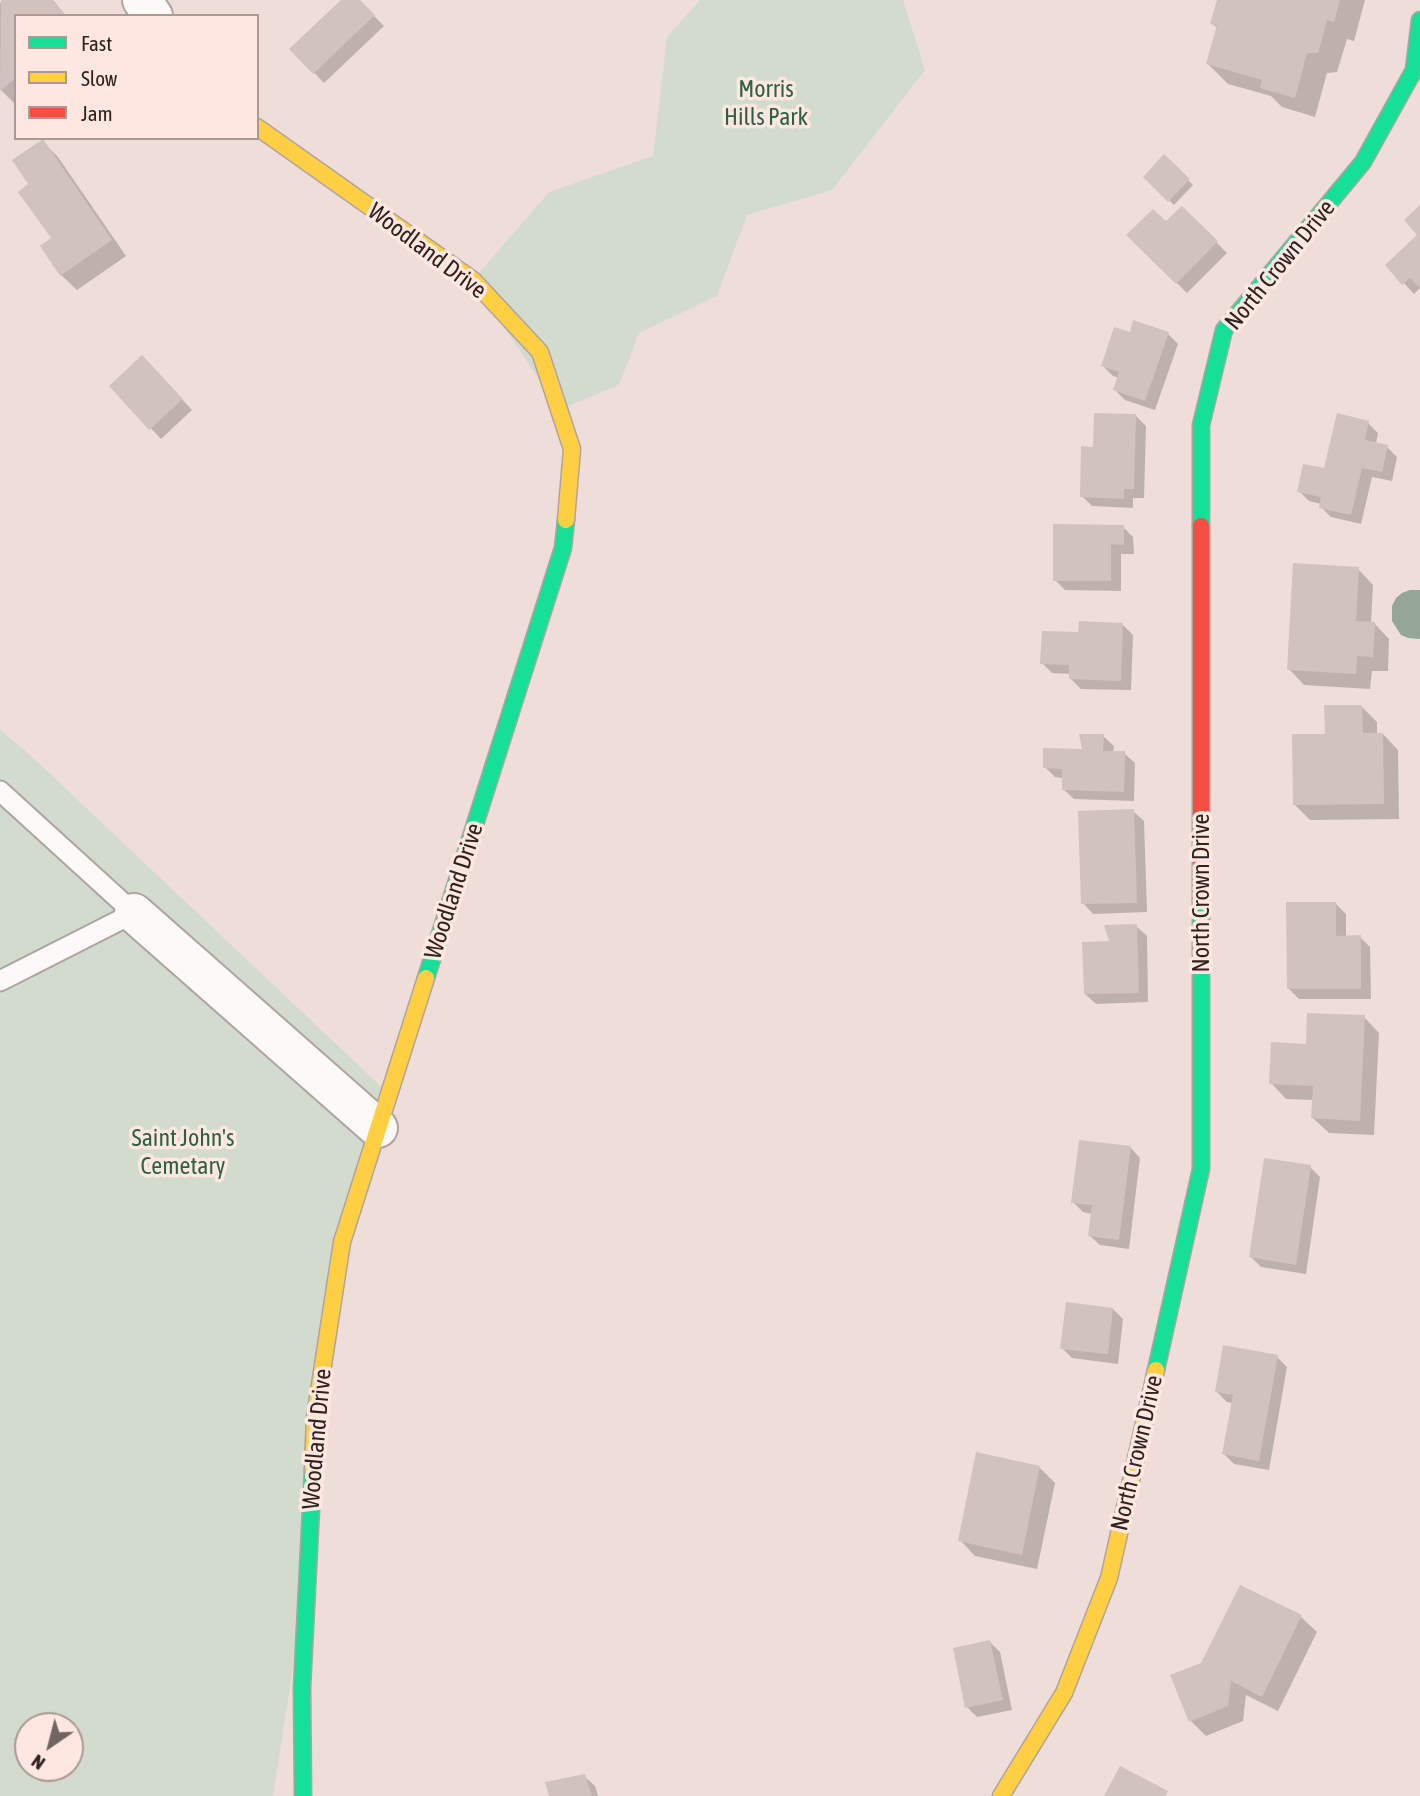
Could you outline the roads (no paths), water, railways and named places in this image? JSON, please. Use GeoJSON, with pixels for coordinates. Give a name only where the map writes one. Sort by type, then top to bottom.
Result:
{"type":"FeatureCollection","features":[{"type":"Feature","properties":{"kind":"street","name":"North Crown Drive"},"geometry":{"type":"LineString","coordinates":[[1001,1796],[1064,1693],[1109,1578],[1201,1169],[1201,425],[1224,330],[1363,162],[1414,70],[1420,20]]}},
{"type":"Feature","properties":{"kind":"street","name":"Woodland Drive"},"geometry":{"type":"LineString","coordinates":[[259,128],[473,281],[540,352],[572,449],[564,548],[342,1242],[315,1418],[302,1687],[303,1796]]}},
{"type":"Feature","properties":{"kind":"street"},"geometry":{"type":"LineString","coordinates":[[134,913],[378,1128]]}},
{"type":"Feature","properties":{"kind":"lane"},"geometry":{"type":"LineString","coordinates":[[0,791],[134,913],[0,981]]}},
{"type":"Feature","properties":{"kind":"park label","name":"Morris Hills Park"},"geometry":{"type":"Point","coordinates":[766,103]}},
{"type":"Feature","properties":{"kind":"park label","name":"Saint John's Cemetary"},"geometry":{"type":"Point","coordinates":[183,1152]}}]}
